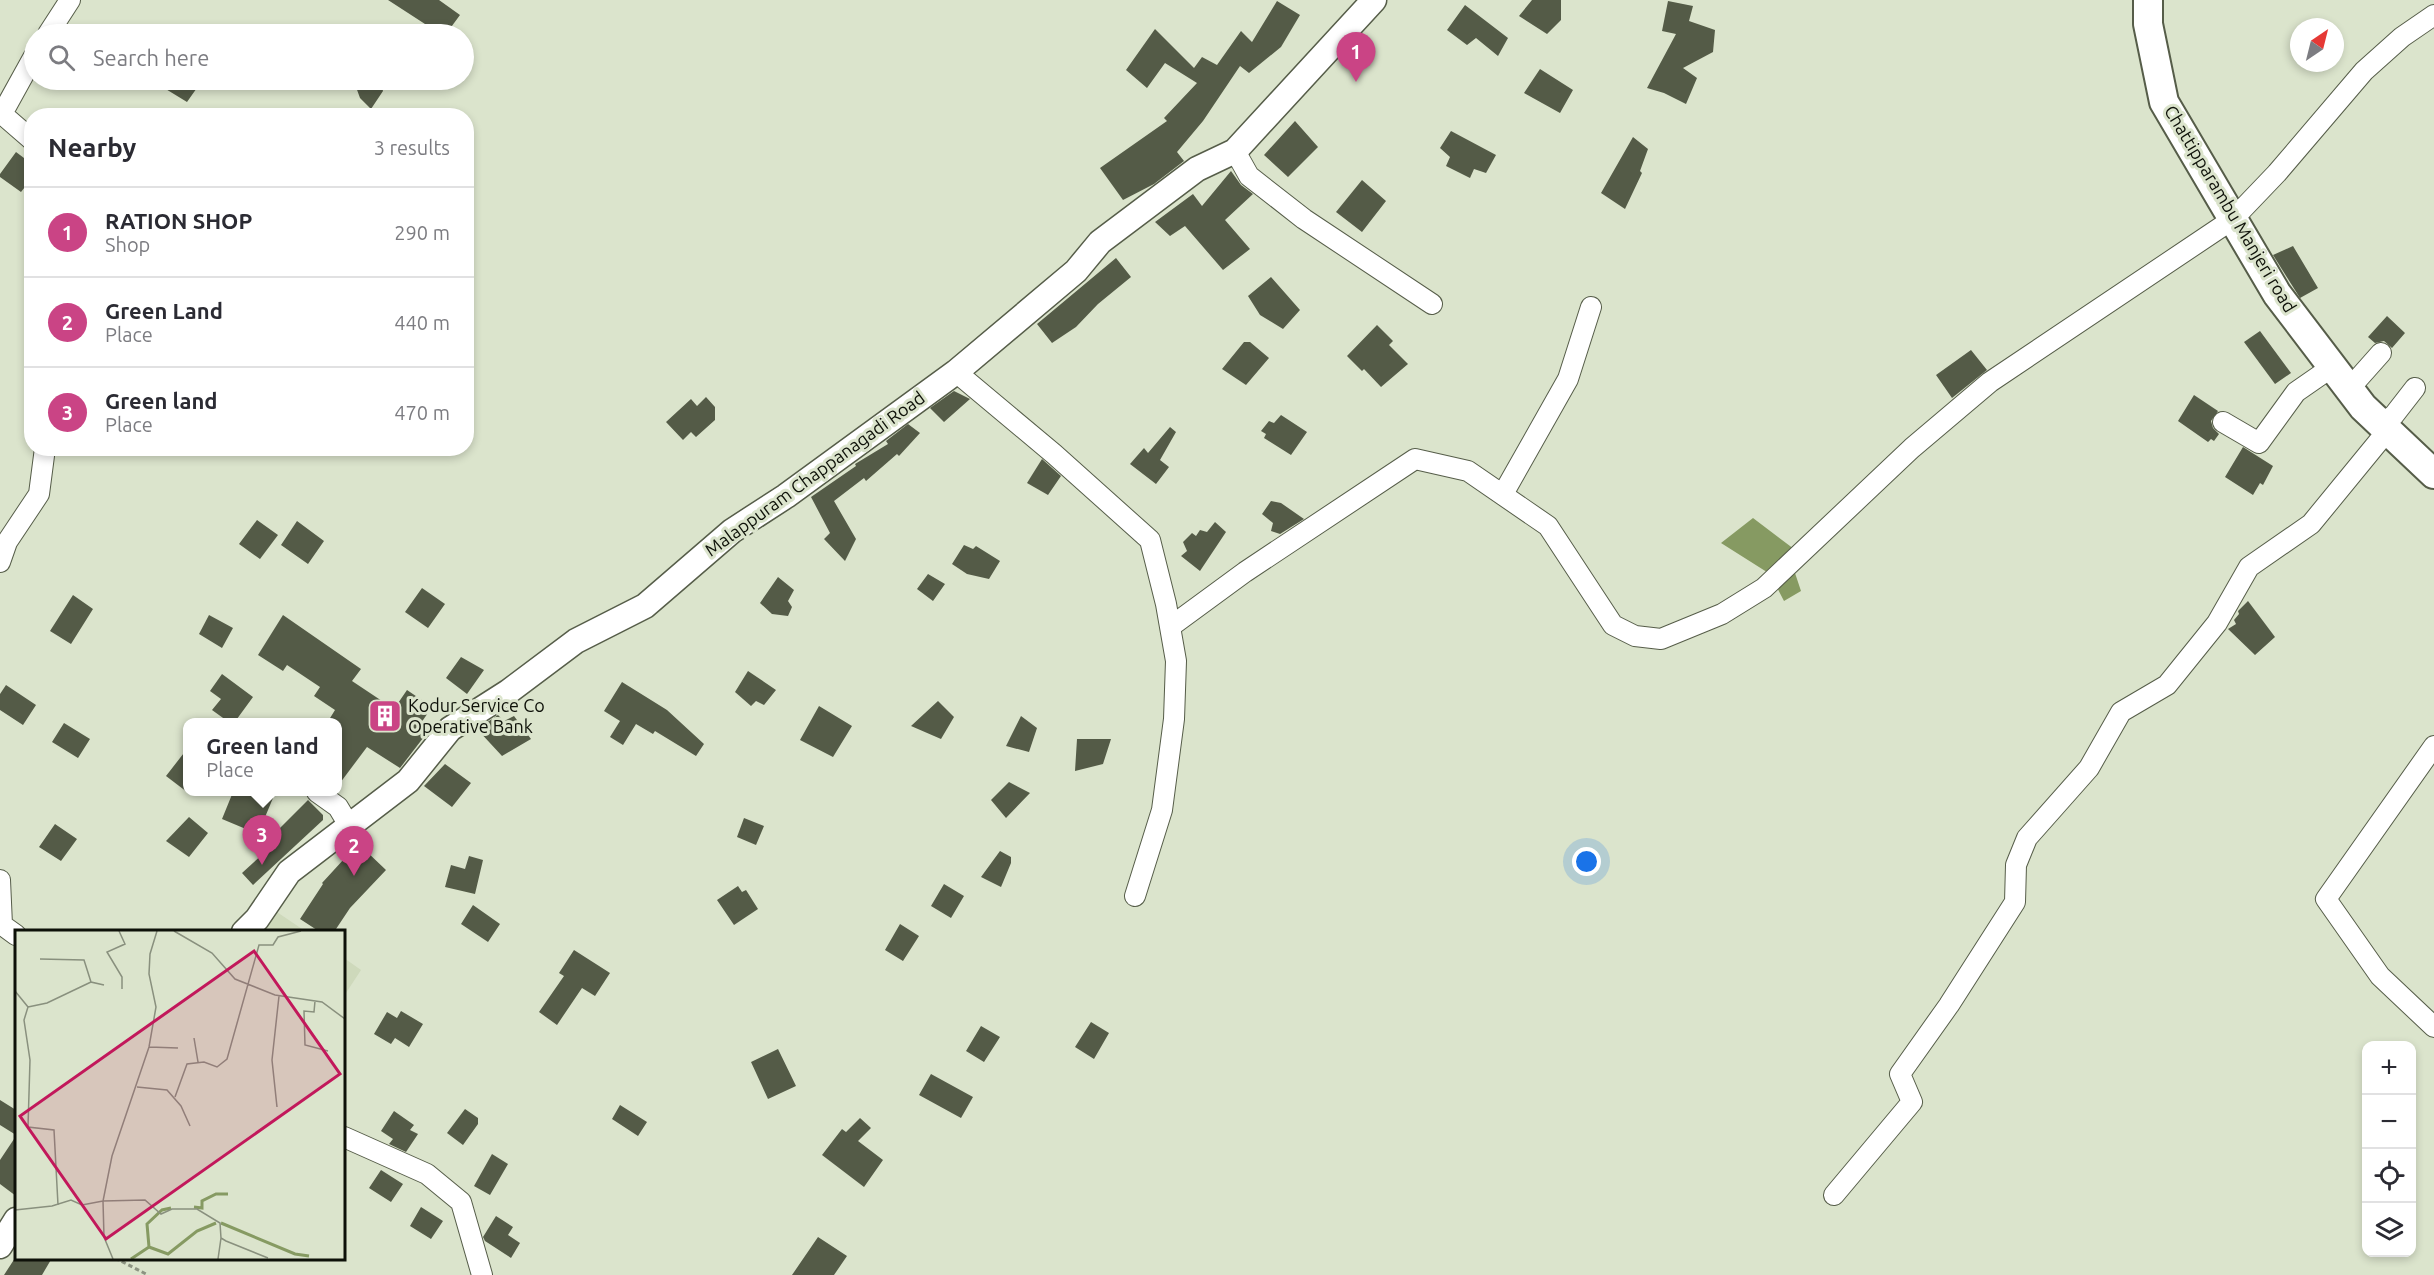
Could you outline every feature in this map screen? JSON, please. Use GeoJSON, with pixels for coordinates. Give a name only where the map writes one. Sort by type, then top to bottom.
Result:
{"type":"FeatureCollection","features":[{"type":"Feature","properties":{"kind":"main road","name":"Chattipparambu Manjeri road"},"geometry":{"type":"LineString","coordinates":[[2148,0],[2148,24],[2164,102],[2277,294],[2363,407],[2434,474]]}},
{"type":"Feature","properties":{"kind":"street"},"geometry":{"type":"LineString","coordinates":[[54,24],[70,0]]}},
{"type":"Feature","properties":{"kind":"street","name":"Malappuram Chappanagadi Road"},"geometry":{"type":"LineString","coordinates":[[245,930],[257,919],[290,872],[408,781],[450,729],[508,692],[576,641],[645,606],[732,531],[786,496],[956,372],[1076,271],[1100,242],[1197,170],[1235,151],[1374,0]]}},
{"type":"Feature","properties":{"kind":"street"},"geometry":{"type":"LineString","coordinates":[[1170,627],[1245,572],[1415,459],[1468,471],[1548,526],[1613,625],[1635,636],[1661,639],[1722,614],[1764,588],[1912,448],[1990,382],[2233,219],[2277,173],[2364,71],[2402,37],[2434,15]]}},
{"type":"Feature","properties":{"kind":"street"},"geometry":{"type":"LineString","coordinates":[[24,72],[2,114],[24,133]]}},
{"type":"Feature","properties":{"kind":"street"},"geometry":{"type":"LineString","coordinates":[[1235,151],[1249,176],[1304,219],[1432,304]]}},
{"type":"Feature","properties":{"kind":"street"},"geometry":{"type":"LineString","coordinates":[[1503,494],[1568,379],[1591,307]]}},
{"type":"Feature","properties":{"kind":"street"},"geometry":{"type":"LineString","coordinates":[[2223,422],[2259,443],[2296,392],[2341,378],[2381,353]]}},
{"type":"Feature","properties":{"kind":"street"},"geometry":{"type":"LineString","coordinates":[[956,372],[1104,497],[1150,540],[1176,662],[1174,719],[1162,810],[1135,896]]}},
{"type":"Feature","properties":{"kind":"street"},"geometry":{"type":"LineString","coordinates":[[1834,1195],[1912,1102],[1900,1074],[1949,1005],[2015,902],[2016,865],[2027,838],[2089,768],[2121,712],[2167,685],[2217,623],[2249,567],[2310,524],[2415,388]]}},
{"type":"Feature","properties":{"kind":"street"},"geometry":{"type":"LineString","coordinates":[[0,562],[7,542],[39,494],[44,456]]}},
{"type":"Feature","properties":{"kind":"street"},"geometry":{"type":"LineString","coordinates":[[2434,746],[2326,899],[2380,976],[2434,1027]]}},
{"type":"Feature","properties":{"kind":"street"},"geometry":{"type":"LineString","coordinates":[[323,796],[338,807],[350,827]]}},
{"type":"Feature","properties":{"kind":"street"},"geometry":{"type":"LineString","coordinates":[[0,880],[2,925],[15,934]]}},
{"type":"Feature","properties":{"kind":"street"},"geometry":{"type":"LineString","coordinates":[[345,1137],[427,1174],[461,1202],[482,1275]]}},
{"type":"Feature","properties":{"kind":"street"},"geometry":{"type":"LineString","coordinates":[[0,1246],[15,1222]]}},
{"type":"Feature","properties":{"kind":"path"},"geometry":{"type":"LineString","coordinates":[[119,1260],[148,1275]]}},
{"type":"Feature","properties":{"kind":"shaded area"},"geometry":{"type":"Polygon","coordinates":[[[1753,518],[1794,549],[1795,573],[1801,591],[1784,601],[1770,574],[1721,543],[1753,518]]]}},
{"type":"Feature","properties":{"kind":"shaded area"},"geometry":{"type":"Polygon","coordinates":[[[271,908],[304,930],[255,930],[271,908]]]}},
{"type":"Feature","properties":{"kind":"shaded area"},"geometry":{"type":"Polygon","coordinates":[[[345,959],[361,970],[345,994],[345,959]]]}},
{"type":"Feature","properties":{"kind":"building"},"geometry":{"type":"Polygon","coordinates":[[[388,0],[439,0],[460,15],[453,24],[425,24],[388,0]]]}},
{"type":"Feature","properties":{"kind":"building"},"geometry":{"type":"Polygon","coordinates":[[[1532,0],[1561,0],[1561,20],[1547,34],[1519,16],[1532,0]]]}},
{"type":"Feature","properties":{"kind":"building"},"geometry":{"type":"Polygon","coordinates":[[[1277,1],[1300,15],[1281,47],[1249,73],[1240,66],[1203,121],[1177,152],[1184,161],[1154,184],[1123,200],[1100,168],[1167,121],[1164,118],[1197,83],[1165,63],[1147,88],[1126,70],[1155,29],[1194,68],[1202,57],[1217,65],[1241,31],[1252,42],[1277,1]]]}},
{"type":"Feature","properties":{"kind":"building"},"geometry":{"type":"Polygon","coordinates":[[[1668,1],[1693,6],[1689,21],[1715,30],[1713,52],[1683,68],[1697,78],[1686,104],[1664,93],[1647,88],[1676,34],[1662,31],[1668,1]]]}},
{"type":"Feature","properties":{"kind":"building"},"geometry":{"type":"Polygon","coordinates":[[[1465,5],[1508,38],[1498,56],[1476,38],[1467,45],[1447,30],[1465,5]]]}},
{"type":"Feature","properties":{"kind":"building"},"geometry":{"type":"Polygon","coordinates":[[[1540,69],[1573,90],[1560,113],[1524,93],[1540,69]]]}},
{"type":"Feature","properties":{"kind":"building"},"geometry":{"type":"Polygon","coordinates":[[[167,90],[195,90],[187,102],[167,90]]]}},
{"type":"Feature","properties":{"kind":"building"},"geometry":{"type":"Polygon","coordinates":[[[357,90],[383,90],[372,108],[360,98],[357,90]]]}},
{"type":"Feature","properties":{"kind":"building"},"geometry":{"type":"Polygon","coordinates":[[[1295,121],[1318,147],[1288,177],[1264,155],[1295,121]]]}},
{"type":"Feature","properties":{"kind":"building"},"geometry":{"type":"Polygon","coordinates":[[[1451,131],[1496,155],[1486,173],[1474,169],[1470,178],[1446,166],[1450,157],[1440,148],[1451,131]]]}},
{"type":"Feature","properties":{"kind":"building"},"geometry":{"type":"Polygon","coordinates":[[[1633,137],[1648,149],[1640,171],[1642,173],[1625,209],[1601,193],[1633,137]]]}},
{"type":"Feature","properties":{"kind":"building"},"geometry":{"type":"Polygon","coordinates":[[[16,152],[24,158],[24,188],[21,192],[0,177],[16,152]]]}},
{"type":"Feature","properties":{"kind":"building"},"geometry":{"type":"Polygon","coordinates":[[[1231,171],[1241,185],[1253,194],[1225,220],[1250,249],[1223,270],[1185,226],[1170,236],[1155,222],[1193,194],[1202,206],[1231,171]]]}},
{"type":"Feature","properties":{"kind":"building"},"geometry":{"type":"Polygon","coordinates":[[[1362,180],[1386,201],[1362,232],[1336,212],[1362,180]]]}},
{"type":"Feature","properties":{"kind":"building"},"geometry":{"type":"Polygon","coordinates":[[[2293,246],[2318,288],[2300,298],[2273,255],[2293,246]]]}},
{"type":"Feature","properties":{"kind":"building"},"geometry":{"type":"Polygon","coordinates":[[[1116,258],[1131,277],[1098,304],[1076,327],[1052,343],[1037,324],[1116,258]]]}},
{"type":"Feature","properties":{"kind":"building"},"geometry":{"type":"Polygon","coordinates":[[[1271,277],[1300,310],[1283,329],[1260,315],[1248,296],[1271,277]]]}},
{"type":"Feature","properties":{"kind":"building"},"geometry":{"type":"Polygon","coordinates":[[[2387,316],[2405,333],[2392,348],[2384,341],[2375,343],[2368,337],[2387,316]]]}},
{"type":"Feature","properties":{"kind":"building"},"geometry":{"type":"Polygon","coordinates":[[[1377,325],[1393,341],[1389,345],[1408,364],[1381,387],[1364,369],[1362,371],[1347,356],[1377,325]]]}},
{"type":"Feature","properties":{"kind":"building"},"geometry":{"type":"Polygon","coordinates":[[[2260,331],[2291,373],[2275,384],[2244,342],[2260,331]]]}},
{"type":"Feature","properties":{"kind":"building"},"geometry":{"type":"Polygon","coordinates":[[[1244,342],[1250,342],[1269,358],[1246,385],[1222,369],[1244,342]]]}},
{"type":"Feature","properties":{"kind":"building"},"geometry":{"type":"Polygon","coordinates":[[[1971,350],[1987,370],[1952,398],[1936,375],[1971,350]]]}},
{"type":"Feature","properties":{"kind":"building"},"geometry":{"type":"Polygon","coordinates":[[[954,391],[970,399],[944,422],[930,408],[954,391]]]}},
{"type":"Feature","properties":{"kind":"building"},"geometry":{"type":"Polygon","coordinates":[[[2194,395],[2218,411],[2211,421],[2213,428],[2219,434],[2214,441],[2211,439],[2208,442],[2178,421],[2194,395]]]}},
{"type":"Feature","properties":{"kind":"building"},"geometry":{"type":"Polygon","coordinates":[[[706,397],[715,407],[715,420],[696,437],[691,432],[683,440],[666,422],[691,399],[697,406],[706,397]]]}},
{"type":"Feature","properties":{"kind":"building"},"geometry":{"type":"Polygon","coordinates":[[[1281,415],[1307,432],[1291,455],[1264,438],[1266,434],[1261,431],[1269,421],[1274,423],[1281,415]]]}},
{"type":"Feature","properties":{"kind":"building"},"geometry":{"type":"Polygon","coordinates":[[[908,424],[920,433],[899,456],[897,454],[866,481],[864,478],[834,501],[856,539],[845,561],[824,539],[830,533],[811,497],[856,466],[855,464],[888,444],[886,441],[908,424]]]}},
{"type":"Feature","properties":{"kind":"building"},"geometry":{"type":"Polygon","coordinates":[[[1170,427],[1176,432],[1160,460],[1169,467],[1156,484],[1130,464],[1144,448],[1148,453],[1170,427]]]}},
{"type":"Feature","properties":{"kind":"building"},"geometry":{"type":"Polygon","coordinates":[[[2243,447],[2273,466],[2263,485],[2260,483],[2253,495],[2225,477],[2243,447]]]}},
{"type":"Feature","properties":{"kind":"building"},"geometry":{"type":"Polygon","coordinates":[[[1042,459],[1061,476],[1048,495],[1027,483],[1042,459]]]}},
{"type":"Feature","properties":{"kind":"building"},"geometry":{"type":"Polygon","coordinates":[[[1271,501],[1281,503],[1304,519],[1280,534],[1271,531],[1273,523],[1262,514],[1271,501]]]}},
{"type":"Feature","properties":{"kind":"building"},"geometry":{"type":"Polygon","coordinates":[[[257,520],[278,535],[260,559],[239,544],[257,520]]]}},
{"type":"Feature","properties":{"kind":"building"},"geometry":{"type":"Polygon","coordinates":[[[297,521],[324,541],[308,564],[281,545],[297,521]]]}},
{"type":"Feature","properties":{"kind":"building"},"geometry":{"type":"Polygon","coordinates":[[[1215,522],[1226,532],[1200,571],[1181,556],[1187,551],[1183,542],[1192,533],[1196,536],[1200,530],[1207,532],[1215,522]]]}},
{"type":"Feature","properties":{"kind":"building"},"geometry":{"type":"Polygon","coordinates":[[[964,545],[973,549],[976,546],[1000,561],[989,579],[967,574],[952,564],[964,545]]]}},
{"type":"Feature","properties":{"kind":"building"},"geometry":{"type":"Polygon","coordinates":[[[928,574],[945,584],[933,601],[917,589],[928,574]]]}},
{"type":"Feature","properties":{"kind":"building"},"geometry":{"type":"Polygon","coordinates":[[[778,577],[794,590],[788,601],[792,607],[788,616],[772,614],[760,603],[778,577]]]}},
{"type":"Feature","properties":{"kind":"building"},"geometry":{"type":"Polygon","coordinates":[[[422,588],[445,604],[428,628],[405,612],[422,588]]]}},
{"type":"Feature","properties":{"kind":"building"},"geometry":{"type":"Polygon","coordinates":[[[73,595],[93,609],[71,644],[50,631],[73,595]]]}},
{"type":"Feature","properties":{"kind":"building"},"geometry":{"type":"Polygon","coordinates":[[[2248,601],[2275,637],[2255,655],[2228,629],[2236,624],[2234,620],[2239,614],[2238,611],[2248,601]]]}},
{"type":"Feature","properties":{"kind":"building"},"geometry":{"type":"Polygon","coordinates":[[[209,615],[233,628],[222,648],[199,634],[209,615]]]}},
{"type":"Feature","properties":{"kind":"building"},"geometry":{"type":"Polygon","coordinates":[[[283,615],[361,669],[352,681],[394,709],[407,690],[432,707],[421,723],[430,729],[400,768],[367,747],[342,780],[342,718],[330,718],[335,710],[314,696],[320,687],[287,665],[283,671],[258,655],[283,615]]]}},
{"type":"Feature","properties":{"kind":"building"},"geometry":{"type":"Polygon","coordinates":[[[461,657],[484,670],[467,694],[446,678],[461,657]]]}},
{"type":"Feature","properties":{"kind":"building"},"geometry":{"type":"Polygon","coordinates":[[[748,671],[776,690],[764,705],[756,701],[751,706],[735,692],[748,671]]]}},
{"type":"Feature","properties":{"kind":"building"},"geometry":{"type":"Polygon","coordinates":[[[222,674],[253,697],[238,718],[223,718],[212,710],[221,699],[210,691],[222,674]]]}},
{"type":"Feature","properties":{"kind":"building"},"geometry":{"type":"Polygon","coordinates":[[[622,682],[667,710],[704,744],[696,756],[655,731],[653,734],[636,724],[623,745],[610,737],[620,721],[604,711],[622,682]]]}},
{"type":"Feature","properties":{"kind":"building"},"geometry":{"type":"Polygon","coordinates":[[[6,685],[36,705],[23,725],[0,710],[0,694],[6,685]]]}},
{"type":"Feature","properties":{"kind":"building"},"geometry":{"type":"Polygon","coordinates":[[[938,701],[954,717],[941,739],[911,726],[938,701]]]}},
{"type":"Feature","properties":{"kind":"building"},"geometry":{"type":"Polygon","coordinates":[[[819,706],[852,726],[833,757],[800,740],[819,706]]]}},
{"type":"Feature","properties":{"kind":"building"},"geometry":{"type":"Polygon","coordinates":[[[498,715],[504,721],[514,716],[531,739],[502,756],[477,729],[498,715]]]}},
{"type":"Feature","properties":{"kind":"building"},"geometry":{"type":"Polygon","coordinates":[[[1021,716],[1037,728],[1029,752],[1006,746],[1021,716]]]}},
{"type":"Feature","properties":{"kind":"building"},"geometry":{"type":"Polygon","coordinates":[[[64,723],[90,739],[78,758],[52,742],[64,723]]]}},
{"type":"Feature","properties":{"kind":"building"},"geometry":{"type":"Polygon","coordinates":[[[1077,739],[1111,739],[1103,764],[1075,771],[1077,739]]]}},
{"type":"Feature","properties":{"kind":"building"},"geometry":{"type":"Polygon","coordinates":[[[183,754],[183,789],[166,776],[183,754]]]}},
{"type":"Feature","properties":{"kind":"building"},"geometry":{"type":"Polygon","coordinates":[[[445,764],[471,783],[452,807],[424,786],[445,764]]]}},
{"type":"Feature","properties":{"kind":"building"},"geometry":{"type":"Polygon","coordinates":[[[1009,782],[1030,793],[1006,818],[991,800],[1009,782]]]}},
{"type":"Feature","properties":{"kind":"building"},"geometry":{"type":"Polygon","coordinates":[[[231,796],[273,798],[258,834],[222,819],[231,796]]]}},
{"type":"Feature","properties":{"kind":"building"},"geometry":{"type":"Polygon","coordinates":[[[308,800],[323,815],[323,820],[253,885],[242,873],[276,842],[269,839],[308,800]]]}},
{"type":"Feature","properties":{"kind":"building"},"geometry":{"type":"Polygon","coordinates":[[[189,817],[208,833],[189,857],[166,841],[189,817]]]}},
{"type":"Feature","properties":{"kind":"building"},"geometry":{"type":"Polygon","coordinates":[[[744,818],[764,826],[756,845],[737,837],[744,818]]]}},
{"type":"Feature","properties":{"kind":"building"},"geometry":{"type":"Polygon","coordinates":[[[55,824],[77,839],[61,861],[39,847],[55,824]]]}},
{"type":"Feature","properties":{"kind":"building"},"geometry":{"type":"Polygon","coordinates":[[[355,847],[362,853],[365,850],[386,870],[350,908],[335,930],[317,930],[300,919],[322,883],[355,847]]]}},
{"type":"Feature","properties":{"kind":"building"},"geometry":{"type":"Polygon","coordinates":[[[1000,851],[1011,857],[1011,863],[1001,887],[981,877],[1000,851]]]}},
{"type":"Feature","properties":{"kind":"building"},"geometry":{"type":"Polygon","coordinates":[[[469,856],[483,860],[475,894],[445,887],[451,865],[465,869],[469,856]]]}},
{"type":"Feature","properties":{"kind":"building"},"geometry":{"type":"Polygon","coordinates":[[[944,884],[964,896],[951,918],[931,906],[944,884]]]}},
{"type":"Feature","properties":{"kind":"building"},"geometry":{"type":"Polygon","coordinates":[[[738,886],[742,892],[746,890],[758,909],[734,925],[717,900],[738,886]]]}},
{"type":"Feature","properties":{"kind":"building"},"geometry":{"type":"Polygon","coordinates":[[[473,905],[500,924],[488,942],[461,924],[473,905]]]}},
{"type":"Feature","properties":{"kind":"building"},"geometry":{"type":"Polygon","coordinates":[[[900,924],[919,936],[903,961],[885,950],[900,924]]]}},
{"type":"Feature","properties":{"kind":"building"},"geometry":{"type":"Polygon","coordinates":[[[574,950],[610,973],[595,996],[582,988],[557,1025],[539,1012],[564,976],[559,973],[574,950]]]}},
{"type":"Feature","properties":{"kind":"building"},"geometry":{"type":"Polygon","coordinates":[[[401,1011],[423,1024],[409,1047],[395,1038],[391,1044],[374,1034],[387,1012],[397,1018],[401,1011]]]}},
{"type":"Feature","properties":{"kind":"building"},"geometry":{"type":"Polygon","coordinates":[[[1091,1022],[1109,1033],[1094,1059],[1075,1047],[1091,1022]]]}},
{"type":"Feature","properties":{"kind":"building"},"geometry":{"type":"Polygon","coordinates":[[[981,1026],[1000,1037],[984,1062],[966,1051],[981,1026]]]}},
{"type":"Feature","properties":{"kind":"building"},"geometry":{"type":"Polygon","coordinates":[[[778,1049],[796,1086],[768,1099],[751,1062],[778,1049]]]}},
{"type":"Feature","properties":{"kind":"building"},"geometry":{"type":"Polygon","coordinates":[[[931,1074],[973,1097],[961,1118],[919,1095],[931,1074]]]}},
{"type":"Feature","properties":{"kind":"building"},"geometry":{"type":"Polygon","coordinates":[[[0,1100],[15,1109],[15,1134],[0,1125],[0,1100]]]}},
{"type":"Feature","properties":{"kind":"building"},"geometry":{"type":"Polygon","coordinates":[[[620,1105],[647,1122],[638,1136],[612,1119],[620,1105]]]}},
{"type":"Feature","properties":{"kind":"building"},"geometry":{"type":"Polygon","coordinates":[[[465,1109],[478,1118],[478,1124],[463,1145],[447,1133],[465,1109]]]}},
{"type":"Feature","properties":{"kind":"building"},"geometry":{"type":"Polygon","coordinates":[[[394,1111],[414,1125],[410,1130],[418,1134],[406,1152],[389,1144],[393,1139],[381,1131],[394,1111]]]}},
{"type":"Feature","properties":{"kind":"building"},"geometry":{"type":"Polygon","coordinates":[[[860,1118],[871,1128],[858,1141],[883,1160],[864,1187],[822,1155],[842,1129],[846,1132],[860,1118]]]}},
{"type":"Feature","properties":{"kind":"building"},"geometry":{"type":"Polygon","coordinates":[[[15,1138],[15,1195],[0,1184],[0,1160],[15,1138]]]}},
{"type":"Feature","properties":{"kind":"building"},"geometry":{"type":"Polygon","coordinates":[[[492,1154],[508,1164],[490,1195],[474,1186],[492,1154]]]}},
{"type":"Feature","properties":{"kind":"building"},"geometry":{"type":"Polygon","coordinates":[[[381,1170],[403,1184],[391,1202],[369,1188],[381,1170]]]}},
{"type":"Feature","properties":{"kind":"building"},"geometry":{"type":"Polygon","coordinates":[[[421,1207],[443,1221],[431,1239],[410,1226],[421,1207]]]}},
{"type":"Feature","properties":{"kind":"building"},"geometry":{"type":"Polygon","coordinates":[[[496,1216],[513,1227],[508,1235],[520,1243],[511,1258],[485,1241],[483,1237],[496,1216]]]}},
{"type":"Feature","properties":{"kind":"building"},"geometry":{"type":"Polygon","coordinates":[[[818,1237],[847,1256],[834,1275],[792,1275],[818,1237]]]}},
{"type":"Feature","properties":{"kind":"building"},"geometry":{"type":"Polygon","coordinates":[[[15,1258],[15,1260],[51,1260],[42,1275],[4,1275],[15,1258]]]}},
{"type":"Feature","properties":{"kind":"place","name":"RATION SHOP"},"geometry":{"type":"Point","coordinates":[1356,82]}},
{"type":"Feature","properties":{"kind":"place","name":"Kodur Service Co Operative Bank"},"geometry":{"type":"Point","coordinates":[385,716]}},
{"type":"Feature","properties":{"kind":"place","name":"Green land"},"geometry":{"type":"Point","coordinates":[262,865]}},
{"type":"Feature","properties":{"kind":"place","name":"Green Land"},"geometry":{"type":"Point","coordinates":[354,876]}}]}
